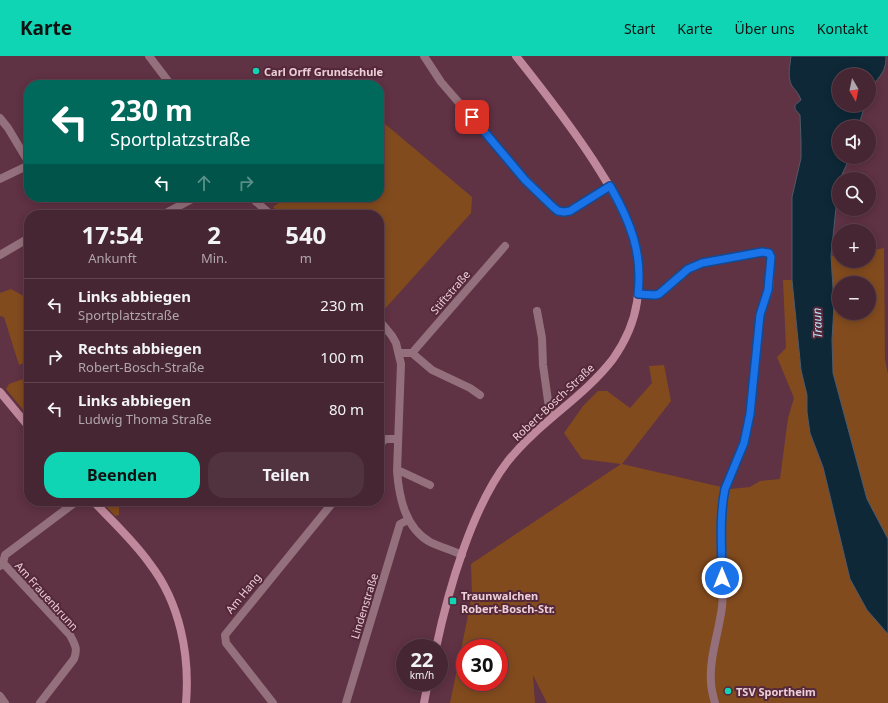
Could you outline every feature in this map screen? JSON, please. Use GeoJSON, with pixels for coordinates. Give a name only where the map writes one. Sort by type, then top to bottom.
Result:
{"type":"FeatureCollection","features":[{"type":"Feature","properties":{"kind":"main road","name":"Robert-Bosch-Straße"},"geometry":{"type":"LineString","coordinates":[[438,639],[447,601],[462,555],[477,517],[499,473],[527,440],[583,390],[613,358],[629,331],[636,309],[640,269],[635,242],[629,224],[610,186],[582,142],[543,89],[516,56]]}},
{"type":"Feature","properties":{"kind":"main road"},"geometry":{"type":"LineString","coordinates":[[0,392],[24,422]]}},
{"type":"Feature","properties":{"kind":"main road"},"geometry":{"type":"LineString","coordinates":[[97,506],[139,550],[151,565],[168,594],[182,633],[187,672],[186,703]]}},
{"type":"Feature","properties":{"kind":"main road"},"geometry":{"type":"LineString","coordinates":[[424,703],[426,691]]}},
{"type":"Feature","properties":{"kind":"street"},"geometry":{"type":"LineString","coordinates":[[149,56],[167,80]]}},
{"type":"Feature","properties":{"kind":"street"},"geometry":{"type":"LineString","coordinates":[[424,56],[441,82],[525,180],[558,211],[570,211],[610,186]]}},
{"type":"Feature","properties":{"kind":"street"},"geometry":{"type":"LineString","coordinates":[[0,118],[24,156]]}},
{"type":"Feature","properties":{"kind":"street"},"geometry":{"type":"LineString","coordinates":[[0,179],[24,167]]}},
{"type":"Feature","properties":{"kind":"street"},"geometry":{"type":"LineString","coordinates":[[171,210],[187,202]]}},
{"type":"Feature","properties":{"kind":"street"},"geometry":{"type":"LineString","coordinates":[[257,202],[266,210]]}},
{"type":"Feature","properties":{"kind":"street"},"geometry":{"type":"LineString","coordinates":[[0,255],[24,241]]}},
{"type":"Feature","properties":{"kind":"street","name":"Stiftstraße"},"geometry":{"type":"LineString","coordinates":[[412,353],[504,246]]}},
{"type":"Feature","properties":{"kind":"street"},"geometry":{"type":"LineString","coordinates":[[638,294],[659,294],[688,269],[702,263],[762,252],[769,253],[771,257],[768,290],[760,315],[750,414],[744,443],[725,489],[724,496],[722,517],[722,607],[710,673],[711,689],[715,703]]}},
{"type":"Feature","properties":{"kind":"street"},"geometry":{"type":"LineString","coordinates":[[537,311],[542,338],[543,365],[550,415],[552,417]]}},
{"type":"Feature","properties":{"kind":"street"},"geometry":{"type":"LineString","coordinates":[[384,327],[392,336],[399,353],[401,364],[397,471],[398,488],[402,503],[408,520],[419,533],[429,541],[462,555]]}},
{"type":"Feature","properties":{"kind":"street"},"geometry":{"type":"LineString","coordinates":[[399,353],[412,353],[432,370],[470,388],[480,395]]}},
{"type":"Feature","properties":{"kind":"street"},"geometry":{"type":"LineString","coordinates":[[384,440],[398,438]]}},
{"type":"Feature","properties":{"kind":"street"},"geometry":{"type":"LineString","coordinates":[[397,471],[430,485]]}},
{"type":"Feature","properties":{"kind":"street","name":"Am Frauenbrunn"},"geometry":{"type":"LineString","coordinates":[[40,703],[74,659],[76,652],[75,645],[70,635],[2,565],[5,555],[70,506]]}},
{"type":"Feature","properties":{"kind":"street","name":"Am Hang"},"geometry":{"type":"LineString","coordinates":[[273,703],[226,643],[224,635],[330,506]]}},
{"type":"Feature","properties":{"kind":"street","name":"Lindenstraße"},"geometry":{"type":"LineString","coordinates":[[346,703],[400,524],[408,520]]}},
{"type":"Feature","properties":{"kind":"street","name":"Am Frauenbrunn"},"geometry":{"type":"LineString","coordinates":[[0,548],[5,555]]}},
{"type":"Feature","properties":{"kind":"street"},"geometry":{"type":"LineString","coordinates":[[0,696],[5,703]]}},
{"type":"Feature","properties":{"kind":"shaded area"},"geometry":{"type":"Polygon","coordinates":[[[384,123],[472,197],[471,213],[384,310],[384,210],[276,210],[273,207],[280,202],[384,202],[384,123]]]}},
{"type":"Feature","properties":{"kind":"shaded area"},"geometry":{"type":"Polygon","coordinates":[[[884,248],[885,360],[888,374],[888,539],[867,499],[833,373],[833,320],[876,320],[876,276],[832,276],[831,256],[832,268],[876,268],[876,250],[884,248]]]}},
{"type":"Feature","properties":{"kind":"shaded area"},"geometry":{"type":"Polygon","coordinates":[[[783,280],[792,280],[801,370],[807,395],[807,412],[810,433],[881,627],[888,634],[888,703],[547,703],[533,675],[535,703],[450,703],[456,674],[456,691],[508,691],[508,639],[463,639],[472,596],[471,564],[621,464],[582,459],[564,433],[583,406],[598,391],[607,391],[630,408],[652,383],[649,366],[664,365],[671,401],[622,464],[730,489],[750,487],[760,481],[780,479],[788,418],[794,398],[777,357],[786,348],[783,280]]]}},
{"type":"Feature","properties":{"kind":"shaded area"},"geometry":{"type":"Polygon","coordinates":[[[11,289],[24,296],[24,363],[19,365],[4,317],[0,316],[0,293],[11,289]]]}},
{"type":"Feature","properties":{"kind":"shaded area"},"geometry":{"type":"Polygon","coordinates":[[[24,379],[24,411],[6,389],[9,384],[24,379]]]}},
{"type":"Feature","properties":{"kind":"shaded area"},"geometry":{"type":"Polygon","coordinates":[[[106,506],[119,506],[119,515],[115,516],[106,506]]]}},
{"type":"Feature","properties":{"kind":"water","name":"Traun"},"geometry":{"type":"Polygon","coordinates":[[[791,56],[886,56],[884,70],[876,81],[876,68],[832,68],[832,112],[863,112],[861,120],[832,120],[832,164],[847,164],[843,172],[832,172],[832,216],[835,216],[834,224],[832,224],[831,256],[833,373],[867,499],[888,539],[888,634],[867,610],[850,579],[823,467],[810,433],[807,412],[807,395],[801,370],[792,280],[792,197],[801,158],[800,115],[795,109],[795,105],[801,100],[790,83],[789,71],[791,56]]]}},
{"type":"Feature","properties":{"kind":"place","name":"Carl Orff Grundschule"},"geometry":{"type":"Point","coordinates":[256,71]}},
{"type":"Feature","properties":{"kind":"place","name":"Traunwalchen Robert-Bosch-Str."},"geometry":{"type":"Point","coordinates":[453,601]}},
{"type":"Feature","properties":{"kind":"place","name":"TSV Sportheim"},"geometry":{"type":"Point","coordinates":[728,691]}},
{"type":"Feature","properties":{"kind":"route"},"geometry":{"type":"LineString","coordinates":[[472,117],[525,180],[558,211],[570,211],[610,186],[629,224],[635,242],[640,269],[638,294],[659,294],[688,269],[702,263],[762,252],[769,253],[772,261],[768,290],[760,315],[750,414],[744,443],[725,489],[722,517],[722,578]]}}]}
